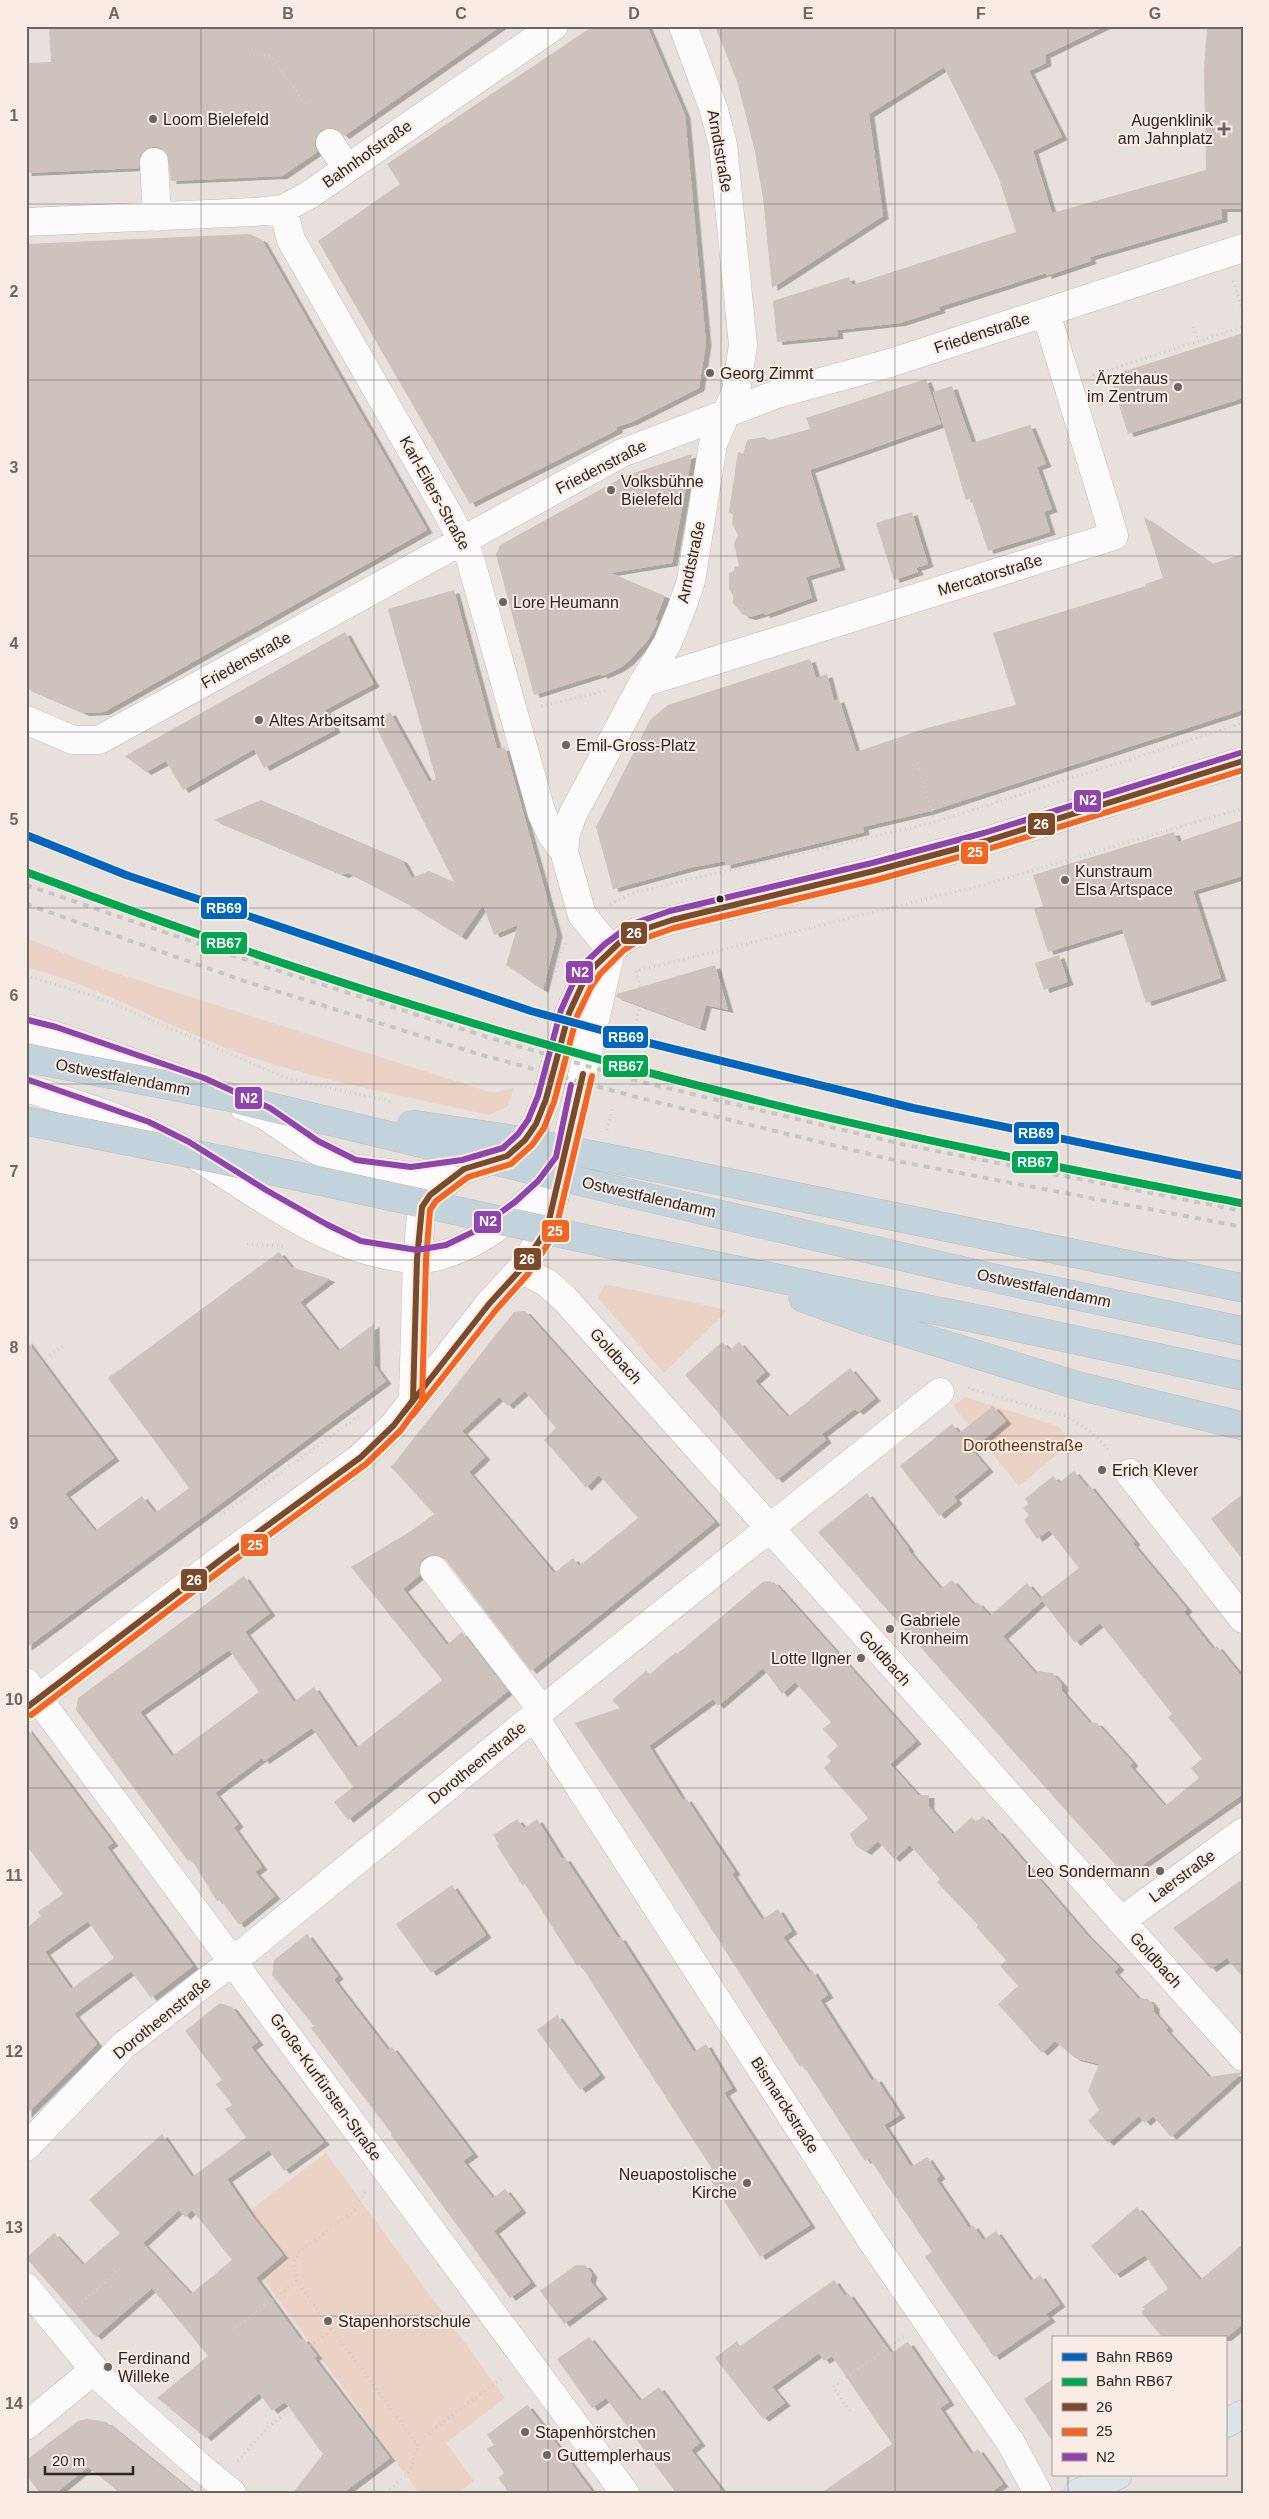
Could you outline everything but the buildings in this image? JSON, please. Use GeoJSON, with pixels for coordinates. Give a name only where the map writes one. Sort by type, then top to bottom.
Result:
{"type":"FeatureCollection","features":[{"type":"Feature","properties":{"kind":"highway","name":"Ostwestfalendamm"},"geometry":{"type":"LineString","coordinates":[[26,1058],[229,1097],[624,1192],[1007,1281],[1243,1331]]}},
{"type":"Feature","properties":{"kind":"highway"},"geometry":{"type":"LineString","coordinates":[[229,1097],[517,1140],[1243,1288]]}},
{"type":"Feature","properties":{"kind":"highway"},"geometry":{"type":"LineString","coordinates":[[26,1121],[218,1159],[724,1269],[992,1322],[1243,1376]]}},
{"type":"Feature","properties":{"kind":"highway"},"geometry":{"type":"LineString","coordinates":[[724,1269],[868,1322],[1079,1386],[1243,1426]]}},
{"type":"Feature","properties":{"kind":"main road"},"geometry":{"type":"LineString","coordinates":[[1226,2423],[1243,2414]]}},
{"type":"Feature","properties":{"kind":"main road"},"geometry":{"type":"LineString","coordinates":[[1083,2492],[1116,2476]]}},
{"type":"Feature","properties":{"kind":"street","name":"Bahnhofstraße"},"geometry":{"type":"LineString","coordinates":[[26,222],[254,212],[283,209],[308,195],[554,26]]}},
{"type":"Feature","properties":{"kind":"street","name":"Arndtstraße"},"geometry":{"type":"LineString","coordinates":[[611,950],[582,915],[564,852],[566,833],[574,814],[643,683],[667,644],[691,581],[713,444],[736,391],[743,345],[723,146],[714,110],[683,26]]}},
{"type":"Feature","properties":{"kind":"street"},"geometry":{"type":"LineString","coordinates":[[330,143],[347,168]]}},
{"type":"Feature","properties":{"kind":"street"},"geometry":{"type":"LineString","coordinates":[[154,162],[157,216]]}},
{"type":"Feature","properties":{"kind":"street","name":"Karl-Eilers-Straße"},"geometry":{"type":"LineString","coordinates":[[283,209],[291,240],[470,558],[512,713],[542,814],[550,834],[564,852]]}},
{"type":"Feature","properties":{"kind":"street","name":"Friedenstraße"},"geometry":{"type":"LineString","coordinates":[[26,720],[73,740],[99,740],[622,453],[728,412],[805,385],[890,363],[1243,248]]}},
{"type":"Feature","properties":{"kind":"street","name":"Mercatorstraße"},"geometry":{"type":"LineString","coordinates":[[643,683],[1114,536],[1046,313]]}},
{"type":"Feature","properties":{"kind":"street"},"geometry":{"type":"LineString","coordinates":[[26,1028],[53,1035],[200,1086],[266,1116],[314,1149],[353,1168],[411,1176],[464,1169],[507,1156],[525,1140],[536,1124],[546,1099],[569,1013],[583,983],[593,968],[611,950],[636,932],[672,920],[874,871],[986,841],[1243,761]]}},
{"type":"Feature","properties":{"kind":"street"},"geometry":{"type":"LineString","coordinates":[[30,1696],[361,1457],[394,1425],[489,1304],[520,1269],[547,1229],[611,950]]}},
{"type":"Feature","properties":{"kind":"street"},"geometry":{"type":"LineString","coordinates":[[26,1088],[145,1130],[184,1149],[279,1208],[322,1232],[358,1248],[417,1259],[448,1253],[479,1239],[521,1209],[545,1187],[564,1161]]}},
{"type":"Feature","properties":{"kind":"street"},"geometry":{"type":"LineString","coordinates":[[413,1400],[417,1259],[422,1207],[430,1195],[464,1169]]}},
{"type":"Feature","properties":{"kind":"street","name":"Goldbach"},"geometry":{"type":"LineString","coordinates":[[520,1269],[547,1283],[565,1299],[1243,2057]]}},
{"type":"Feature","properties":{"kind":"street","name":"Dorotheenstraße"},"geometry":{"type":"LineString","coordinates":[[26,2147],[124,2046],[233,1961],[538,1713],[940,1392]]}},
{"type":"Feature","properties":{"kind":"street"},"geometry":{"type":"LineString","coordinates":[[1129,1474],[1243,1618]]}},
{"type":"Feature","properties":{"kind":"street","name":"Bismarckstraße"},"geometry":{"type":"LineString","coordinates":[[434,1570],[538,1713],[872,2241],[1011,2443],[1038,2493]]}},
{"type":"Feature","properties":{"kind":"street","name":"Große-Kurfürsten-Straße"},"geometry":{"type":"LineString","coordinates":[[30,1696],[233,1961],[625,2493]]}},
{"type":"Feature","properties":{"kind":"street","name":"Laerstraße"},"geometry":{"type":"LineString","coordinates":[[1121,1921],[1243,1832]]}},
{"type":"Feature","properties":{"kind":"street"},"geometry":{"type":"LineString","coordinates":[[26,2287],[99,2375],[226,2488]]}},
{"type":"Feature","properties":{"kind":"street"},"geometry":{"type":"LineString","coordinates":[[26,2426],[99,2375]]}},
{"type":"Feature","properties":{"kind":"path"},"geometry":{"type":"LineString","coordinates":[[249,54],[271,56],[307,107]]}},
{"type":"Feature","properties":{"kind":"path"},"geometry":{"type":"LineString","coordinates":[[1193,327],[1198,341]]}},
{"type":"Feature","properties":{"kind":"path"},"geometry":{"type":"LineString","coordinates":[[1068,383],[1243,327]]}},
{"type":"Feature","properties":{"kind":"path"},"geometry":{"type":"LineString","coordinates":[[512,713],[643,683]]}},
{"type":"Feature","properties":{"kind":"path"},"geometry":{"type":"LineString","coordinates":[[615,900],[635,892],[935,822],[1243,723]]}},
{"type":"Feature","properties":{"kind":"path"},"geometry":{"type":"LineString","coordinates":[[917,763],[935,822]]}},
{"type":"Feature","properties":{"kind":"path"},"geometry":{"type":"LineString","coordinates":[[640,987],[636,971],[984,885],[1243,808]]}},
{"type":"Feature","properties":{"kind":"path"},"geometry":{"type":"LineString","coordinates":[[553,979],[561,950],[572,934],[587,921]]}},
{"type":"Feature","properties":{"kind":"path"},"geometry":{"type":"LineString","coordinates":[[26,976],[95,996],[286,1078],[399,1104]]}},
{"type":"Feature","properties":{"kind":"path"},"geometry":{"type":"LineString","coordinates":[[635,1024],[640,1006]]}},
{"type":"Feature","properties":{"kind":"path"},"geometry":{"type":"LineString","coordinates":[[247,1244],[290,1246]]}},
{"type":"Feature","properties":{"kind":"path"},"geometry":{"type":"LineString","coordinates":[[42,1362],[64,1345]]}},
{"type":"Feature","properties":{"kind":"path"},"geometry":{"type":"LineString","coordinates":[[940,1392],[955,1384],[1068,1417],[1096,1436],[1129,1474]]}},
{"type":"Feature","properties":{"kind":"path"},"geometry":{"type":"LineString","coordinates":[[220,1516],[365,1412]]}},
{"type":"Feature","properties":{"kind":"path"},"geometry":{"type":"LineString","coordinates":[[389,2172],[366,2190],[355,2210],[298,2253],[294,2262],[297,2281],[418,2446]]}},
{"type":"Feature","properties":{"kind":"path"},"geometry":{"type":"LineString","coordinates":[[57,2324],[122,2267]]}},
{"type":"Feature","properties":{"kind":"path"},"geometry":{"type":"LineString","coordinates":[[232,2330],[297,2281]]}},
{"type":"Feature","properties":{"kind":"path"},"geometry":{"type":"LineString","coordinates":[[850,2411],[832,2387],[928,2320]]}},
{"type":"Feature","properties":{"kind":"path"},"geometry":{"type":"LineString","coordinates":[[310,2346],[332,2330]]}},
{"type":"Feature","properties":{"kind":"path"},"geometry":{"type":"LineString","coordinates":[[386,2493],[410,2471],[418,2446],[426,2435],[528,2359]]}},
{"type":"Feature","properties":{"kind":"path"},"geometry":{"type":"LineString","coordinates":[[226,2488],[268,2428],[290,2409]]}},
{"type":"Feature","properties":{"kind":"green space"},"geometry":{"type":"Polygon","coordinates":[[[26,938],[109,971],[493,1093],[514,1088],[508,1106],[489,1115],[356,1086],[290,1069],[226,1048],[103,994],[26,967],[26,938]]]}},
{"type":"Feature","properties":{"kind":"green space"},"geometry":{"type":"Polygon","coordinates":[[[605,1284],[728,1310],[664,1373],[598,1298],[605,1284]]]}},
{"type":"Feature","properties":{"kind":"green space","name":"Dorotheenstraße"},"geometry":{"type":"Polygon","coordinates":[[[965,1397],[1058,1426],[1071,1443],[1019,1486],[953,1406],[965,1397]]]}},
{"type":"Feature","properties":{"kind":"green space"},"geometry":{"type":"Polygon","coordinates":[[[326,2153],[505,2398],[446,2443],[474,2481],[458,2493],[419,2493],[263,2278],[288,2256],[250,2210],[326,2153]]]}},
{"type":"Feature","properties":{"kind":"railway"},"geometry":{"type":"LineString","coordinates":[[26,885],[270,968],[487,1037],[642,1082],[906,1145],[1243,1211]]}},
{"type":"Feature","properties":{"kind":"railway"},"geometry":{"type":"LineString","coordinates":[[26,904],[247,982],[482,1055],[640,1098],[902,1162],[1243,1227]]}},
{"type":"Feature","properties":{"kind":"rail line","name":"RB69"},"geometry":{"type":"LineString","coordinates":[[26,835],[126,875],[531,1011],[645,1042],[913,1108],[1243,1176]]}},
{"type":"Feature","properties":{"kind":"rail line","name":"RB67"},"geometry":{"type":"LineString","coordinates":[[26,872],[291,966],[469,1022],[648,1073],[926,1140],[1241,1203]]}},
{"type":"Feature","properties":{"kind":"transit line","name":"N2"},"geometry":{"type":"LineString","coordinates":[[28,1020],[56,1027],[204,1078],[270,1108],[318,1141],[356,1160],[411,1167],[462,1160],[503,1148],[518,1134],[528,1120],[538,1096],[561,1010],[575,979],[586,962],[605,944],[632,924],[670,911],[872,863],[984,833],[1240,753]]}},
{"type":"Feature","properties":{"kind":"transit line","name":"26"},"geometry":{"type":"LineString","coordinates":[[26,1708],[227,1555],[361,1457],[394,1425],[413,1400],[417,1259],[422,1207],[430,1195],[464,1169],[507,1156],[525,1140],[536,1124],[546,1099],[569,1013],[583,983],[593,968],[619,943],[636,932],[672,920],[874,871],[986,841],[1243,761]]}},
{"type":"Feature","properties":{"kind":"transit line","name":"25"},"geometry":{"type":"LineString","coordinates":[[31,1715],[232,1562],[366,1464],[401,1430],[422,1401],[426,1260],[430,1210],[436,1201],[468,1177],[511,1164],[532,1145],[544,1128],[554,1102],[577,1016],[591,987],[600,974],[624,950],[640,940],[674,928],[876,880],[988,849],[1243,770]]}},
{"type":"Feature","properties":{"kind":"transit line","name":"26"},"geometry":{"type":"LineString","coordinates":[[405,1411],[489,1304],[521,1269],[547,1229],[583,1074]]}},
{"type":"Feature","properties":{"kind":"transit line","name":"25"},"geometry":{"type":"LineString","coordinates":[[412,1416],[496,1310],[528,1274],[555,1233],[592,1076]]}},
{"type":"Feature","properties":{"kind":"transit line","name":"N2"},"geometry":{"type":"LineString","coordinates":[[29,1080],[149,1122],[189,1142],[266,1190],[326,1224],[361,1241],[417,1250],[446,1245],[475,1231],[515,1202],[538,1181],[556,1157],[571,1085]]}},
{"type":"Feature","properties":{"kind":"place","name":"Loom Bielefeld"},"geometry":{"type":"Point","coordinates":[153,119]}},
{"type":"Feature","properties":{"kind":"place","name":"Augenklinik am Jahnplatz"},"geometry":{"type":"Point","coordinates":[1224,129]}},
{"type":"Feature","properties":{"kind":"place","name":"Georg Zimmt"},"geometry":{"type":"Point","coordinates":[710,373]}},
{"type":"Feature","properties":{"kind":"place","name":"Ärztehaus im Zentrum"},"geometry":{"type":"Point","coordinates":[1178,387]}},
{"type":"Feature","properties":{"kind":"place","name":"Volksbühne Bielefeld"},"geometry":{"type":"Point","coordinates":[611,490]}},
{"type":"Feature","properties":{"kind":"place","name":"Lore Heumann"},"geometry":{"type":"Point","coordinates":[503,602]}},
{"type":"Feature","properties":{"kind":"place","name":"Altes Arbeitsamt"},"geometry":{"type":"Point","coordinates":[259,720]}},
{"type":"Feature","properties":{"kind":"place","name":"Emil-Gross-Platz"},"geometry":{"type":"Point","coordinates":[566,745]}},
{"type":"Feature","properties":{"kind":"place","name":"Kunstraum Elsa Artspace"},"geometry":{"type":"Point","coordinates":[1065,880]}},
{"type":"Feature","properties":{"kind":"place","name":"Erich Klever"},"geometry":{"type":"Point","coordinates":[1102,1470]}},
{"type":"Feature","properties":{"kind":"place","name":"Gabriele Kronheim"},"geometry":{"type":"Point","coordinates":[890,1629]}},
{"type":"Feature","properties":{"kind":"place","name":"Lotte Ilgner"},"geometry":{"type":"Point","coordinates":[861,1658]}},
{"type":"Feature","properties":{"kind":"place","name":"Leo Sondermann"},"geometry":{"type":"Point","coordinates":[1160,1871]}},
{"type":"Feature","properties":{"kind":"place","name":"Neuapostolische Kirche"},"geometry":{"type":"Point","coordinates":[747,2183]}},
{"type":"Feature","properties":{"kind":"place","name":"Stapenhorstschule"},"geometry":{"type":"Point","coordinates":[328,2321]}},
{"type":"Feature","properties":{"kind":"place","name":"Ferdinand Willeke"},"geometry":{"type":"Point","coordinates":[108,2367]}},
{"type":"Feature","properties":{"kind":"place","name":"Stapenhörstchen"},"geometry":{"type":"Point","coordinates":[525,2432]}},
{"type":"Feature","properties":{"kind":"place","name":"Guttemplerhaus"},"geometry":{"type":"Point","coordinates":[547,2455]}}]}
